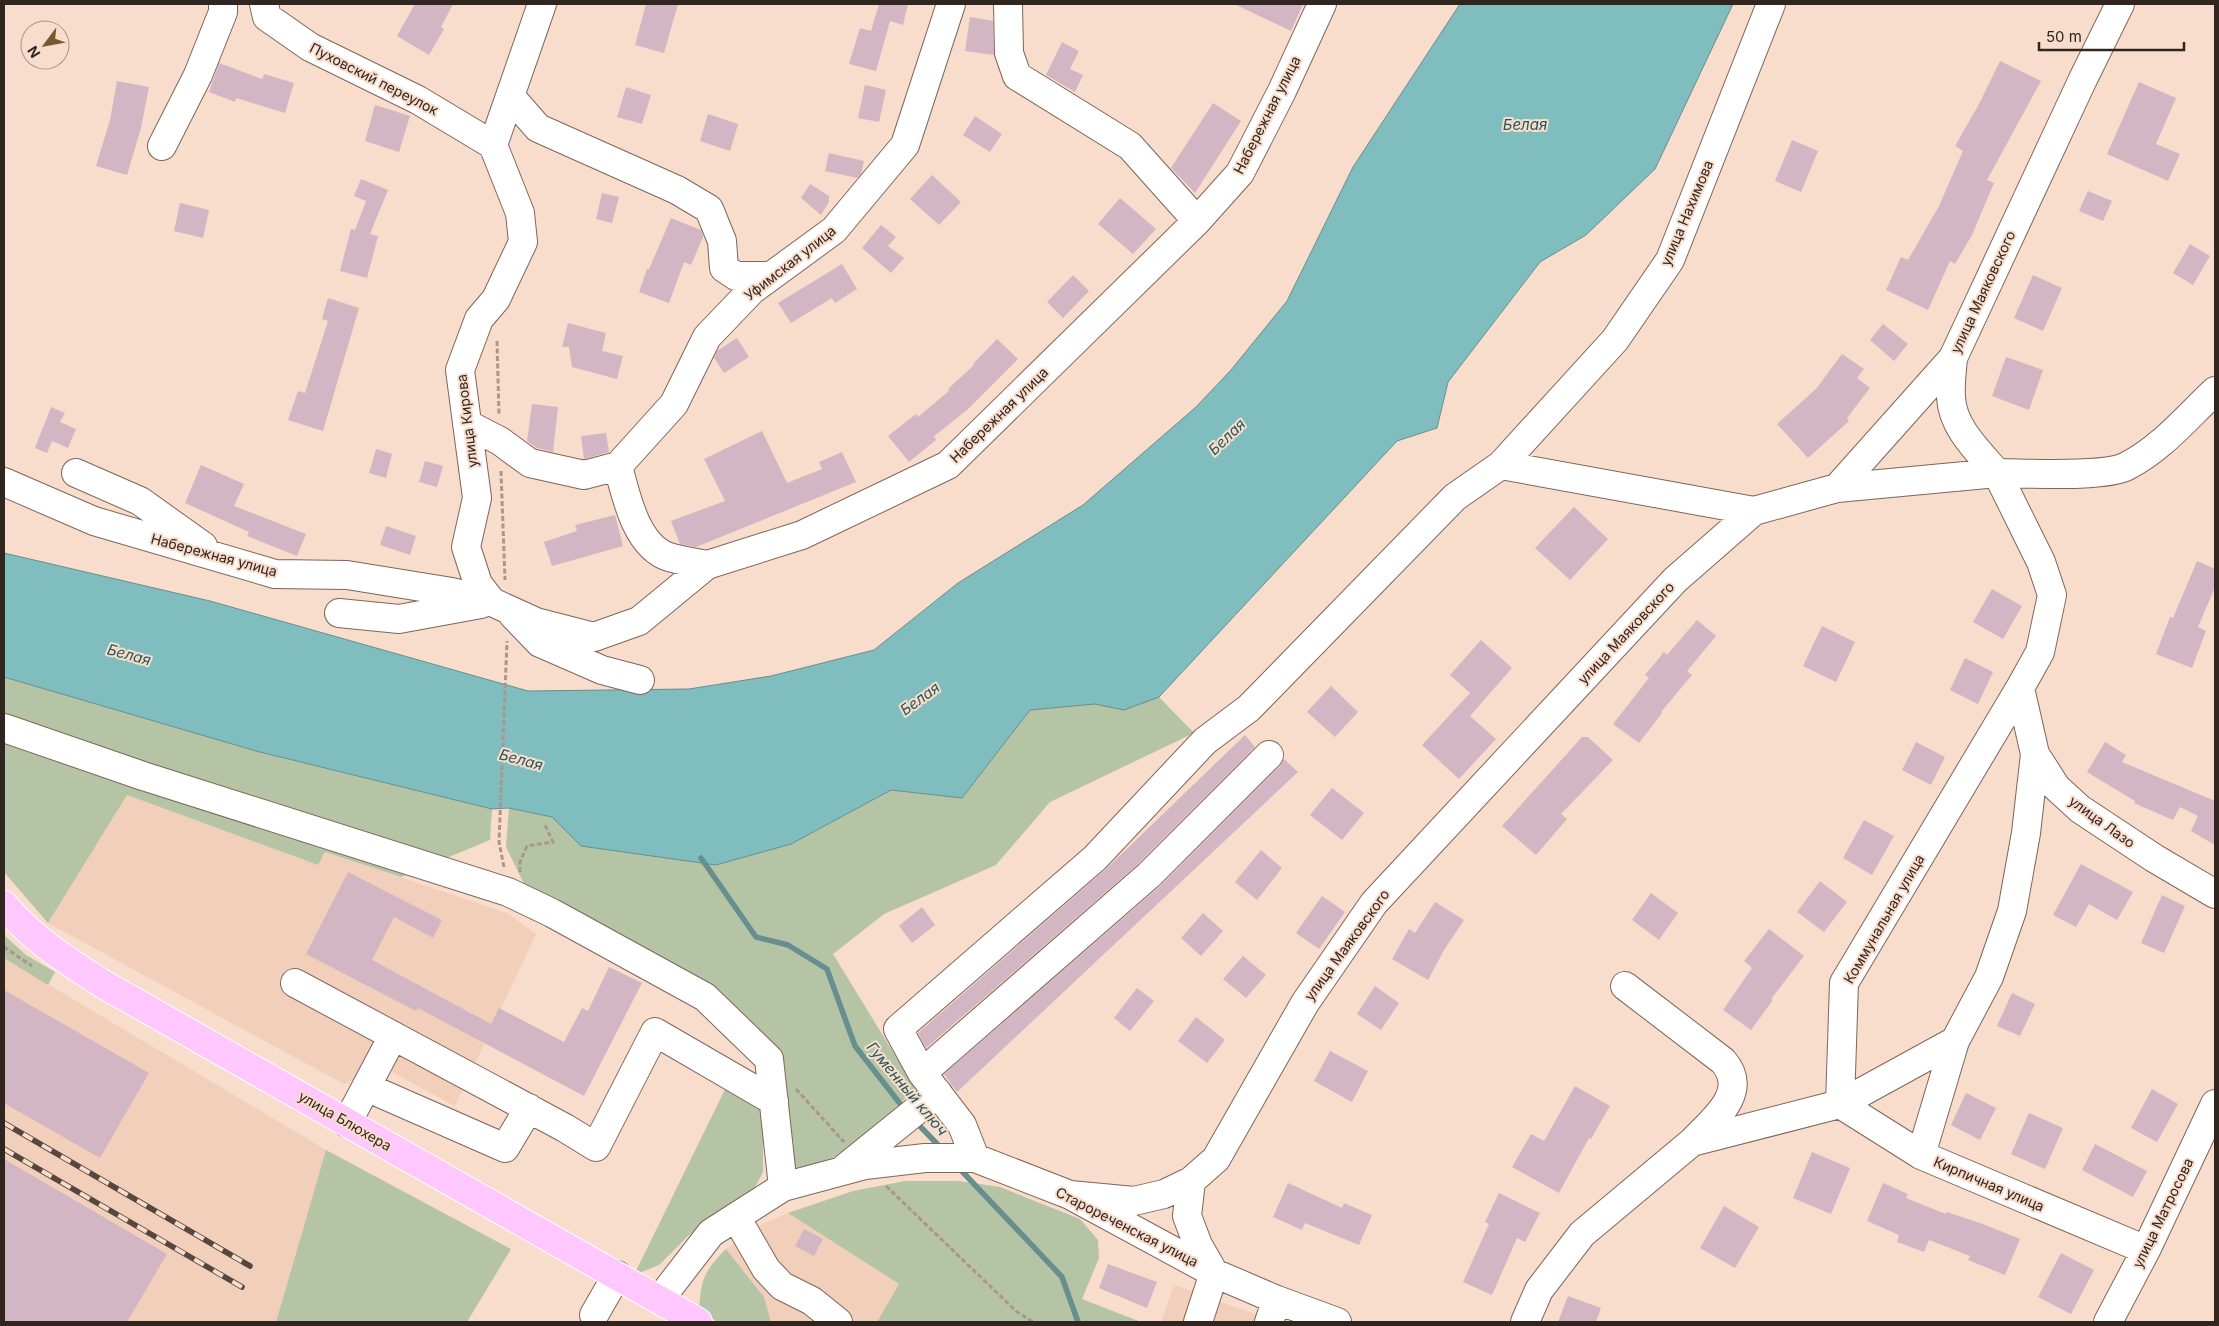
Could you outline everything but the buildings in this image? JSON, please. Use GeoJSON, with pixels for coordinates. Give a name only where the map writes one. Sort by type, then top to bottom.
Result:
{"type":"FeatureCollection","features":[{"type":"Feature","properties":{"kind":"main road","name":"улица Блюхера"},"geometry":{"type":"LineString","coordinates":[[4,905],[39,939],[61,957],[103,984],[698,1322]]}},
{"type":"Feature","properties":{"kind":"street"},"geometry":{"type":"LineString","coordinates":[[162,146],[198,74],[222,12],[223,4]]}},
{"type":"Feature","properties":{"kind":"street","name":"Пуховский переулок"},"geometry":{"type":"LineString","coordinates":[[264,4],[267,17],[310,47],[418,100],[493,144]]}},
{"type":"Feature","properties":{"kind":"street"},"geometry":{"type":"LineString","coordinates":[[493,144],[542,4]]}},
{"type":"Feature","properties":{"kind":"street","name":"Уфимская улица"},"geometry":{"type":"LineString","coordinates":[[618,466],[674,404],[707,337],[752,290],[834,230],[905,145],[951,4]]}},
{"type":"Feature","properties":{"kind":"street"},"geometry":{"type":"LineString","coordinates":[[1008,4],[1009,53],[1017,76],[1130,146],[1197,221]]}},
{"type":"Feature","properties":{"kind":"street","name":"Набережная улица"},"geometry":{"type":"LineString","coordinates":[[536,622],[594,638],[639,621],[707,565],[802,535],[948,465],[1197,221],[1240,173],[1282,91],[1322,4]]}},
{"type":"Feature","properties":{"kind":"street","name":"улица Нахимова"},"geometry":{"type":"LineString","coordinates":[[920,1099],[898,1029],[1095,858],[1205,741],[1249,708],[1455,497],[1501,465],[1615,340],[1670,260],[1771,4]]}},
{"type":"Feature","properties":{"kind":"street","name":"улица Маяковского"},"geometry":{"type":"LineString","coordinates":[[1070,1195],[1134,1201],[1164,1194],[1191,1181],[1216,1159],[1305,1003],[1374,903],[1675,580],[1754,511],[1837,488],[1953,358],[2120,4]]}},
{"type":"Feature","properties":{"kind":"street"},"geometry":{"type":"LineString","coordinates":[[510,96],[538,128],[669,186],[708,209],[722,240],[724,268],[736,276],[771,276]]}},
{"type":"Feature","properties":{"kind":"street","name":"улица Кирова"},"geometry":{"type":"LineString","coordinates":[[493,144],[520,213],[523,242],[496,300],[478,319],[460,370],[477,498],[466,547],[478,584],[499,605],[536,622]]}},
{"type":"Feature","properties":{"kind":"street","name":"Коммунальная улица"},"geometry":{"type":"LineString","coordinates":[[1840,1104],[1844,983],[2040,652],[2052,595],[2041,562],[1997,472],[1972,444],[1956,421],[1951,398],[1953,358]]}},
{"type":"Feature","properties":{"kind":"street"},"geometry":{"type":"LineString","coordinates":[[1837,488],[1997,472],[2094,473],[2126,467],[2149,452],[2215,391]]}},
{"type":"Feature","properties":{"kind":"street"},"geometry":{"type":"LineString","coordinates":[[467,424],[500,441],[530,463],[584,475],[618,466],[627,500],[643,538],[667,557],[707,565]]}},
{"type":"Feature","properties":{"kind":"street"},"geometry":{"type":"LineString","coordinates":[[1501,465],[1754,511]]}},
{"type":"Feature","properties":{"kind":"street"},"geometry":{"type":"LineString","coordinates":[[76,473],[140,501],[220,558]]}},
{"type":"Feature","properties":{"kind":"street","name":"Набережная улица"},"geometry":{"type":"LineString","coordinates":[[6,481],[94,521],[275,574],[347,574],[452,592],[499,605]]}},
{"type":"Feature","properties":{"kind":"street"},"geometry":{"type":"LineString","coordinates":[[338,613],[399,619],[499,605],[540,643],[602,670],[640,680]]}},
{"type":"Feature","properties":{"kind":"street","name":"улица Лазо"},"geometry":{"type":"LineString","coordinates":[[2020,688],[2035,754],[2056,787],[2080,809],[2154,858],[2215,894]]}},
{"type":"Feature","properties":{"kind":"street"},"geometry":{"type":"LineString","coordinates":[[4,728],[143,776],[508,892],[552,913],[705,997],[769,1059],[784,1094],[779,1147],[783,1187]]}},
{"type":"Feature","properties":{"kind":"street"},"geometry":{"type":"LineString","coordinates":[[1921,1155],[1955,1041],[1989,977],[2012,911],[2026,833],[2035,754]]}},
{"type":"Feature","properties":{"kind":"street"},"geometry":{"type":"LineString","coordinates":[[779,1147],[847,1168],[920,1099],[1270,755]]}},
{"type":"Feature","properties":{"kind":"street"},"geometry":{"type":"LineString","coordinates":[[295,983],[529,1108],[596,1147],[654,1032],[784,1094]]}},
{"type":"Feature","properties":{"kind":"street"},"geometry":{"type":"LineString","coordinates":[[1525,1322],[1539,1290],[1582,1234],[1692,1142],[1719,1114],[1730,1098],[1734,1085],[1732,1071],[1723,1061],[1625,986]]}},
{"type":"Feature","properties":{"kind":"street"},"geometry":{"type":"LineString","coordinates":[[347,1123],[393,1036]]}},
{"type":"Feature","properties":{"kind":"street"},"geometry":{"type":"LineString","coordinates":[[1692,1142],[1840,1104],[1955,1041]]}},
{"type":"Feature","properties":{"kind":"street"},"geometry":{"type":"LineString","coordinates":[[366,1087],[505,1148],[529,1108]]}},
{"type":"Feature","properties":{"kind":"street"},"geometry":{"type":"LineString","coordinates":[[920,1099],[962,1125],[975,1158]]}},
{"type":"Feature","properties":{"kind":"street","name":"Кирпичная улица"},"geometry":{"type":"LineString","coordinates":[[1840,1104],[1921,1155],[2146,1250]]}},
{"type":"Feature","properties":{"kind":"street","name":"улица Матросова"},"geometry":{"type":"LineString","coordinates":[[2108,1322],[2146,1250],[2215,1104]]}},
{"type":"Feature","properties":{"kind":"street","name":"Старореченская улица"},"geometry":{"type":"LineString","coordinates":[[660,1299],[711,1233],[783,1187],[847,1168],[925,1158],[975,1158],[1070,1195],[1214,1273],[1273,1311],[1336,1322]]}},
{"type":"Feature","properties":{"kind":"street"},"geometry":{"type":"LineString","coordinates":[[1191,1181],[1187,1216],[1198,1245],[1214,1273],[1198,1322]]}},
{"type":"Feature","properties":{"kind":"street"},"geometry":{"type":"LineString","coordinates":[[736,1217],[766,1269],[782,1286],[812,1301],[838,1322]]}},
{"type":"Feature","properties":{"kind":"street"},"geometry":{"type":"LineString","coordinates":[[594,1315],[617,1275]]}},
{"type":"Feature","properties":{"kind":"path"},"geometry":{"type":"LineString","coordinates":[[497,337],[500,441],[499,605],[507,664],[499,842]]}},
{"type":"Feature","properties":{"kind":"path"},"geometry":{"type":"LineString","coordinates":[[520,898],[520,862],[528,846],[553,842],[545,825]]}},
{"type":"Feature","properties":{"kind":"path"},"geometry":{"type":"LineString","coordinates":[[784,1094],[847,1168],[1017,1312],[1033,1322]]}},
{"type":"Feature","properties":{"kind":"shaded area"},"geometry":{"type":"Polygon","coordinates":[[[127,795],[318,865],[325,852],[507,913],[536,934],[455,1106],[370,1060],[361,1076],[344,1084],[48,923],[127,795]]]}},
{"type":"Feature","properties":{"kind":"shaded area"},"geometry":{"type":"Polygon","coordinates":[[[4,958],[326,1150],[276,1322],[4,1322],[4,958]]]}},
{"type":"Feature","properties":{"kind":"shaded area"},"geometry":{"type":"Polygon","coordinates":[[[788,1213],[899,1284],[877,1322],[771,1322],[764,1297],[726,1249],[762,1224],[788,1213]]]}},
{"type":"Feature","properties":{"kind":"shaded area"},"geometry":{"type":"Polygon","coordinates":[[[1174,1285],[1277,1322],[1161,1322],[1174,1285]]]}},
{"type":"Feature","properties":{"kind":"green space"},"geometry":{"type":"Polygon","coordinates":[[[4,677],[256,751],[492,809],[490,840],[401,877],[325,852],[318,865],[127,795],[48,923],[4,872],[4,677]]]}},
{"type":"Feature","properties":{"kind":"green space"},"geometry":{"type":"Polygon","coordinates":[[[1159,697],[1194,733],[1050,802],[996,865],[884,914],[833,954],[915,1088],[876,1129],[810,1173],[788,1174],[774,1056],[526,888],[506,847],[509,808],[552,817],[581,846],[791,844],[891,790],[962,798],[1030,710],[1095,704],[1124,709],[1159,697]]]}},
{"type":"Feature","properties":{"kind":"green space"},"geometry":{"type":"Polygon","coordinates":[[[4,935],[26,955],[55,972],[48,985],[4,958],[4,935]]]}},
{"type":"Feature","properties":{"kind":"green space"},"geometry":{"type":"Polygon","coordinates":[[[737,1065],[755,1086],[763,1121],[763,1172],[750,1197],[731,1212],[689,1235],[659,1265],[634,1275],[737,1065]]]}},
{"type":"Feature","properties":{"kind":"green space"},"geometry":{"type":"Polygon","coordinates":[[[326,1150],[511,1249],[467,1322],[276,1322],[326,1150]]]}},
{"type":"Feature","properties":{"kind":"green space"},"geometry":{"type":"Polygon","coordinates":[[[905,1181],[959,1181],[1000,1187],[1080,1219],[1098,1240],[1099,1258],[1082,1299],[1141,1322],[877,1322],[899,1284],[788,1213],[853,1191],[905,1181]]]}},
{"type":"Feature","properties":{"kind":"green space"},"geometry":{"type":"Polygon","coordinates":[[[726,1249],[764,1297],[771,1322],[718,1322],[699,1311],[702,1284],[705,1277],[712,1264],[726,1249]]]}},
{"type":"Feature","properties":{"kind":"water","name":"Белая"},"geometry":{"type":"Polygon","coordinates":[[[1460,4],[1733,4],[1655,169],[1586,235],[1540,262],[1448,382],[1437,428],[1397,441],[1159,697],[1124,710],[1095,704],[1030,710],[962,798],[891,790],[791,844],[716,865],[581,846],[552,817],[509,808],[492,809],[256,751],[4,677],[4,553],[210,601],[528,691],[689,689],[771,676],[874,650],[958,583],[1083,505],[1196,407],[1231,370],[1287,301],[1353,167],[1460,4]]]}},
{"type":"Feature","properties":{"kind":"waterway","name":"Гуменный ключ"},"geometry":{"type":"LineString","coordinates":[[701,858],[756,937],[788,945],[827,969],[855,1046],[905,1110]]}},
{"type":"Feature","properties":{"kind":"waterway","name":"Гуменный ключ"},"geometry":{"type":"LineString","coordinates":[[915,1121],[941,1148]]}},
{"type":"Feature","properties":{"kind":"waterway","name":"Гуменный ключ"},"geometry":{"type":"LineString","coordinates":[[957,1166],[1062,1277],[1078,1322]]}},
{"type":"Feature","properties":{"kind":"railway"},"geometry":{"type":"LineString","coordinates":[[4,1123],[250,1266]]}},
{"type":"Feature","properties":{"kind":"railway"},"geometry":{"type":"LineString","coordinates":[[4,1149],[242,1287]]}}]}
